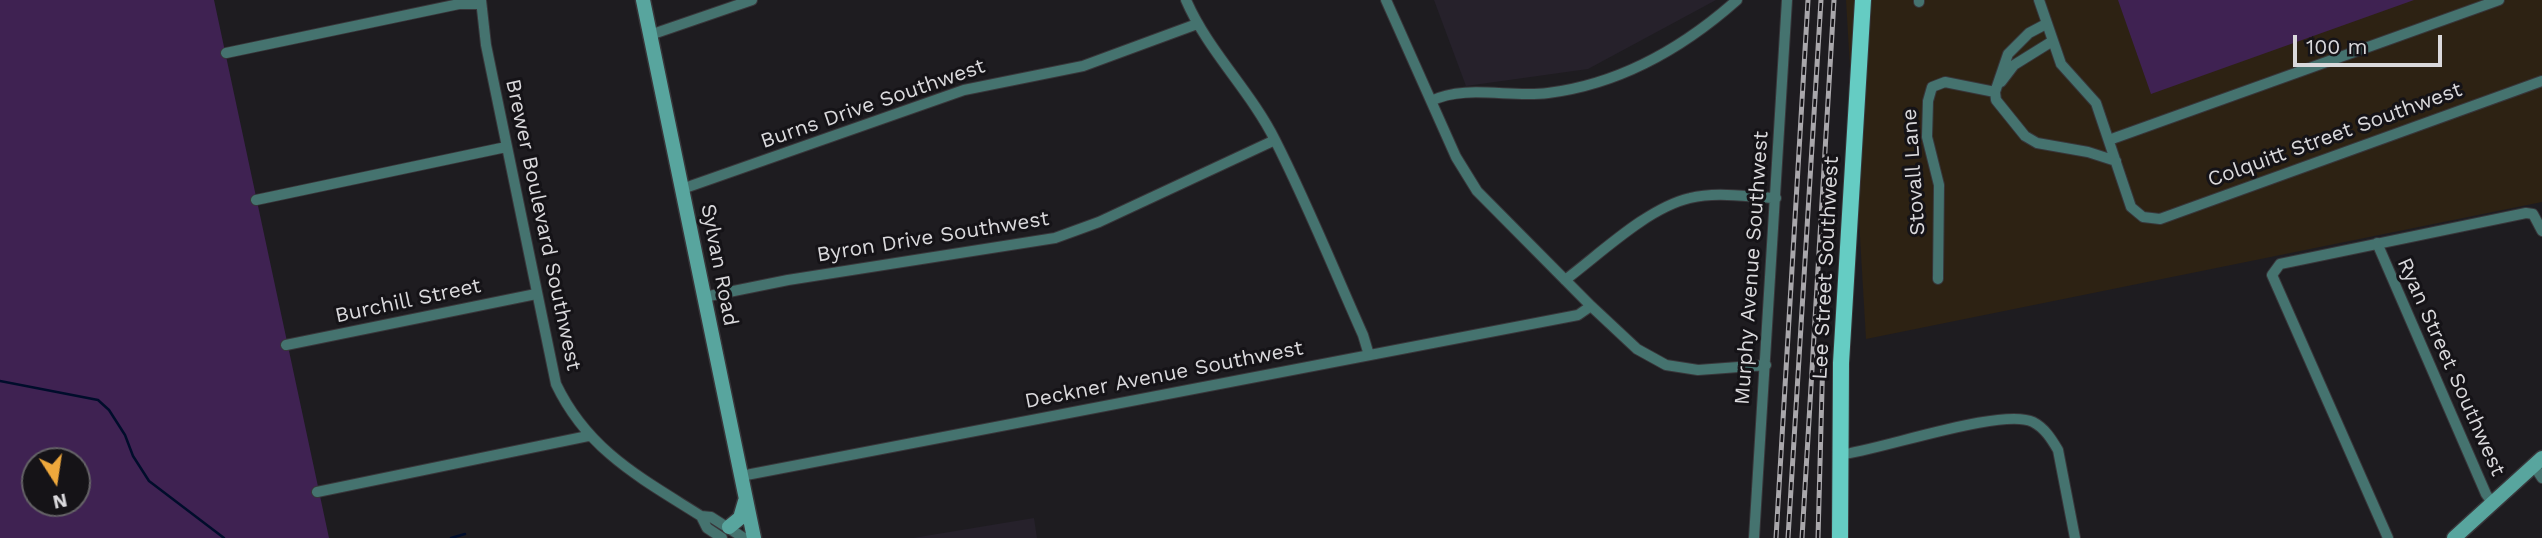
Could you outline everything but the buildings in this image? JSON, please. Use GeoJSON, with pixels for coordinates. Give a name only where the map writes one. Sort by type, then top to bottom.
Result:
{"type":"FeatureCollection","features":[{"type":"Feature","properties":{"kind":"main road","name":"Sylvan Road"},"geometry":{"type":"LineString","coordinates":[[643,0],[754,538]]}},
{"type":"Feature","properties":{"kind":"main road","name":"Lee Street Southwest"},"geometry":{"type":"LineString","coordinates":[[1840,538],[1839,455],[1863,0]]}},
{"type":"Feature","properties":{"kind":"main road"},"geometry":{"type":"LineString","coordinates":[[2454,538],[2539,467]]}},
{"type":"Feature","properties":{"kind":"main road"},"geometry":{"type":"LineString","coordinates":[[720,534],[740,517],[746,499]]}},
{"type":"Feature","properties":{"kind":"street"},"geometry":{"type":"LineString","coordinates":[[650,35],[752,0]]}},
{"type":"Feature","properties":{"kind":"street"},"geometry":{"type":"LineString","coordinates":[[1186,0],[1197,24],[1254,103],[1275,140],[1363,335],[1369,355]]}},
{"type":"Feature","properties":{"kind":"street"},"geometry":{"type":"LineString","coordinates":[[1386,0],[1456,158],[1477,191],[1591,306],[1637,349],[1666,365],[1698,370],[1766,365]]}},
{"type":"Feature","properties":{"kind":"street"},"geometry":{"type":"LineString","coordinates":[[1431,101],[1449,94],[1548,93],[1601,80],[1669,52],[1707,26],[1737,0]]}},
{"type":"Feature","properties":{"kind":"street","name":"Murphy Avenue Southwest"},"geometry":{"type":"LineString","coordinates":[[1754,538],[1787,0]]}},
{"type":"Feature","properties":{"kind":"street"},"geometry":{"type":"LineString","coordinates":[[2039,0],[2051,42],[2062,64],[2096,103],[2116,162]]}},
{"type":"Feature","properties":{"kind":"street"},"geometry":{"type":"LineString","coordinates":[[2109,140],[2499,0]]}},
{"type":"Feature","properties":{"kind":"street"},"geometry":{"type":"LineString","coordinates":[[226,53],[459,4],[481,2]]}},
{"type":"Feature","properties":{"kind":"street","name":"Brewer Boulevard Southwest"},"geometry":{"type":"LineString","coordinates":[[481,2],[486,45],[536,294],[556,384],[568,409],[588,436],[616,461],[701,516],[720,534],[744,538]]}},
{"type":"Feature","properties":{"kind":"street","name":"Burns Drive Southwest"},"geometry":{"type":"LineString","coordinates":[[682,189],[964,90],[1083,66],[1197,24]]}},
{"type":"Feature","properties":{"kind":"street"},"geometry":{"type":"LineString","coordinates":[[2046,24],[2029,33],[2013,47],[2004,62],[1995,92],[1996,100],[2025,136],[2036,143],[2088,152],[2116,162]]}},
{"type":"Feature","properties":{"kind":"street"},"geometry":{"type":"LineString","coordinates":[[1995,92],[2014,65],[2051,42]]}},
{"type":"Feature","properties":{"kind":"street","name":"Colquitt Street Southwest"},"geometry":{"type":"LineString","coordinates":[[2116,162],[2131,206],[2141,216],[2160,219],[2542,81]]}},
{"type":"Feature","properties":{"kind":"street","name":"Stovall Lane"},"geometry":{"type":"LineString","coordinates":[[1938,279],[1939,185],[1927,137],[1930,94],[1938,82],[1995,92]]}},
{"type":"Feature","properties":{"kind":"street","name":"Byron Drive Southwest"},"geometry":{"type":"LineString","coordinates":[[704,297],[788,280],[1055,238],[1099,222],[1275,140]]}},
{"type":"Feature","properties":{"kind":"street"},"geometry":{"type":"LineString","coordinates":[[256,200],[506,147]]}},
{"type":"Feature","properties":{"kind":"street"},"geometry":{"type":"LineString","coordinates":[[1565,280],[1653,214],[1676,202],[1710,195],[1776,198]]}},
{"type":"Feature","properties":{"kind":"street"},"geometry":{"type":"LineString","coordinates":[[2388,538],[2272,275],[2274,268],[2280,264],[2526,213],[2536,218],[2542,231]]}},
{"type":"Feature","properties":{"kind":"street","name":"Ryan Street Southwest"},"geometry":{"type":"LineString","coordinates":[[2377,243],[2493,504]]}},
{"type":"Feature","properties":{"kind":"street","name":"Burchill Street"},"geometry":{"type":"LineString","coordinates":[[286,345],[536,294]]}},
{"type":"Feature","properties":{"kind":"street","name":"Deckner Avenue Southwest"},"geometry":{"type":"LineString","coordinates":[[741,476],[1578,315],[1591,306]]}},
{"type":"Feature","properties":{"kind":"street"},"geometry":{"type":"LineString","coordinates":[[1839,455],[1867,452],[2001,418],[2032,422],[2041,428],[2058,450],[2075,538]]}},
{"type":"Feature","properties":{"kind":"street"},"geometry":{"type":"LineString","coordinates":[[317,492],[588,436]]}},
{"type":"Feature","properties":{"kind":"street","name":"Brewer Boulevard Southwest"},"geometry":{"type":"LineString","coordinates":[[701,516],[711,517],[720,534]]}},
{"type":"Feature","properties":{"kind":"shaded area"},"geometry":{"type":"Polygon","coordinates":[[[0,0],[214,0],[329,538],[0,538],[0,0]]]}},
{"type":"Feature","properties":{"kind":"shaded area"},"geometry":{"type":"Polygon","coordinates":[[[1434,0],[1716,0],[1588,69],[1466,86],[1434,0]]]}},
{"type":"Feature","properties":{"kind":"shaded area"},"geometry":{"type":"Polygon","coordinates":[[[1846,0],[2542,0],[2542,202],[1866,339],[1846,0]]]}},
{"type":"Feature","properties":{"kind":"shaded area"},"geometry":{"type":"Polygon","coordinates":[[[2118,0],[2414,0],[2151,94],[2118,0]]]}},
{"type":"Feature","properties":{"kind":"shaded area"},"geometry":{"type":"Polygon","coordinates":[[[1034,518],[1037,538],[913,538],[1034,518]]]}},
{"type":"Feature","properties":{"kind":"waterway"},"geometry":{"type":"LineString","coordinates":[[0,381],[98,400],[109,410],[125,435],[133,456],[149,481],[224,538]]}},
{"type":"Feature","properties":{"kind":"waterway"},"geometry":{"type":"LineString","coordinates":[[451,538],[465,534]]}},
{"type":"Feature","properties":{"kind":"railway"},"geometry":{"type":"LineString","coordinates":[[1776,538],[1808,0]]}},
{"type":"Feature","properties":{"kind":"railway"},"geometry":{"type":"LineString","coordinates":[[1788,538],[1821,0]]}},
{"type":"Feature","properties":{"kind":"railway"},"geometry":{"type":"LineString","coordinates":[[1802,538],[1834,0]]}},
{"type":"Feature","properties":{"kind":"railway"},"geometry":{"type":"LineString","coordinates":[[1818,538],[1823,353]]}}]}
